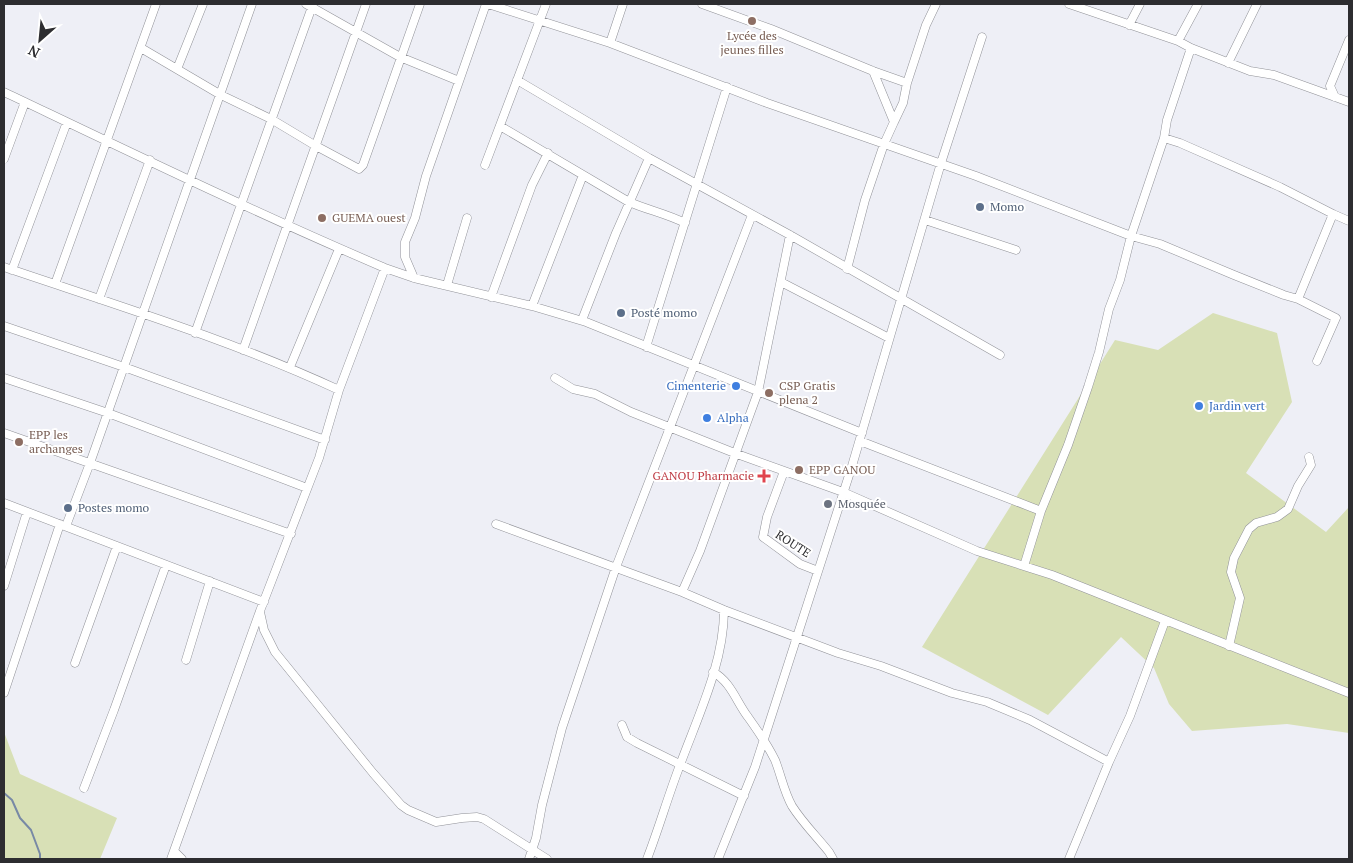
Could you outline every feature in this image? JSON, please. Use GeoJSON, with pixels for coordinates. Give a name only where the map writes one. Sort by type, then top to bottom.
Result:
{"type":"FeatureCollection","features":[{"type":"Feature","properties":{"kind":"street"},"geometry":{"type":"LineString","coordinates":[[55,284],[156,4]]}},
{"type":"Feature","properties":{"kind":"street"},"geometry":{"type":"LineString","coordinates":[[177,69],[203,4]]}},
{"type":"Feature","properties":{"kind":"street"},"geometry":{"type":"LineString","coordinates":[[4,693],[63,525],[90,463],[108,414],[252,4]]}},
{"type":"Feature","properties":{"kind":"street"},"geometry":{"type":"LineString","coordinates":[[243,350],[366,4]]}},
{"type":"Feature","properties":{"kind":"street"},"geometry":{"type":"LineString","coordinates":[[141,48],[221,95],[271,119],[359,169],[362,166],[420,4]]}},
{"type":"Feature","properties":{"kind":"street"},"geometry":{"type":"LineString","coordinates":[[414,278],[405,257],[405,242],[415,218],[426,176],[487,4],[610,43],[884,144],[941,163],[1131,236],[1160,244],[1298,299],[1336,318],[1317,361]]}},
{"type":"Feature","properties":{"kind":"street"},"geometry":{"type":"LineString","coordinates":[[485,165],[546,4]]}},
{"type":"Feature","properties":{"kind":"street"},"geometry":{"type":"LineString","coordinates":[[610,43],[623,4]]}},
{"type":"Feature","properties":{"kind":"street"},"geometry":{"type":"LineString","coordinates":[[702,4],[772,29],[873,72],[907,83]]}},
{"type":"Feature","properties":{"kind":"street"},"geometry":{"type":"LineString","coordinates":[[847,269],[865,200],[884,144],[903,103],[907,83],[926,25],[936,4]]}},
{"type":"Feature","properties":{"kind":"street"},"geometry":{"type":"LineString","coordinates":[[1069,4],[1178,41],[1250,71],[1274,76],[1349,102]]}},
{"type":"Feature","properties":{"kind":"street"},"geometry":{"type":"LineString","coordinates":[[1129,25],[1140,4]]}},
{"type":"Feature","properties":{"kind":"street"},"geometry":{"type":"LineString","coordinates":[[1178,41],[1198,4]]}},
{"type":"Feature","properties":{"kind":"street"},"geometry":{"type":"LineString","coordinates":[[1228,63],[1257,4]]}},
{"type":"Feature","properties":{"kind":"street"},"geometry":{"type":"LineString","coordinates":[[195,333],[310,5],[400,57],[459,81]]}},
{"type":"Feature","properties":{"kind":"street"},"geometry":{"type":"LineString","coordinates":[[718,859],[744,796],[764,739],[861,437],[941,163],[982,36]]}},
{"type":"Feature","properties":{"kind":"street"},"geometry":{"type":"LineString","coordinates":[[1335,97],[1330,86],[1349,40]]}},
{"type":"Feature","properties":{"kind":"street"},"geometry":{"type":"LineString","coordinates":[[1024,566],[1041,511],[1068,445],[1078,411],[1088,387],[1131,236],[1164,138],[1167,120],[1191,48]]}},
{"type":"Feature","properties":{"kind":"street"},"geometry":{"type":"LineString","coordinates":[[873,72],[894,122]]}},
{"type":"Feature","properties":{"kind":"street"},"geometry":{"type":"LineString","coordinates":[[517,80],[649,158],[696,182],[1000,355]]}},
{"type":"Feature","properties":{"kind":"street"},"geometry":{"type":"LineString","coordinates":[[1317,90],[1330,86]]}},
{"type":"Feature","properties":{"kind":"street"},"geometry":{"type":"LineString","coordinates":[[646,346],[727,87]]}},
{"type":"Feature","properties":{"kind":"street"},"geometry":{"type":"LineString","coordinates":[[4,92],[107,142],[150,160],[190,181],[385,268],[414,278],[582,320],[1041,511]]}},
{"type":"Feature","properties":{"kind":"street"},"geometry":{"type":"LineString","coordinates":[[4,159],[25,102]]}},
{"type":"Feature","properties":{"kind":"street"},"geometry":{"type":"LineString","coordinates":[[12,270],[67,122]]}},
{"type":"Feature","properties":{"kind":"street"},"geometry":{"type":"LineString","coordinates":[[500,126],[548,152],[629,202],[642,208],[672,216],[685,223]]}},
{"type":"Feature","properties":{"kind":"street"},"geometry":{"type":"LineString","coordinates":[[1164,138],[1180,143],[1280,187],[1349,221]]}},
{"type":"Feature","properties":{"kind":"street"},"geometry":{"type":"LineString","coordinates":[[491,297],[532,185],[548,152]]}},
{"type":"Feature","properties":{"kind":"street"},"geometry":{"type":"LineString","coordinates":[[582,320],[629,202],[649,158]]}},
{"type":"Feature","properties":{"kind":"street"},"geometry":{"type":"LineString","coordinates":[[99,299],[150,160]]}},
{"type":"Feature","properties":{"kind":"street"},"geometry":{"type":"LineString","coordinates":[[532,306],[583,175]]}},
{"type":"Feature","properties":{"kind":"street"},"geometry":{"type":"LineString","coordinates":[[1298,299],[1333,214]]}},
{"type":"Feature","properties":{"kind":"street"},"geometry":{"type":"LineString","coordinates":[[529,859],[562,728],[616,567],[752,215]]}},
{"type":"Feature","properties":{"kind":"street"},"geometry":{"type":"LineString","coordinates":[[447,286],[467,218]]}},
{"type":"Feature","properties":{"kind":"street"},"geometry":{"type":"LineString","coordinates":[[925,220],[1016,250]]}},
{"type":"Feature","properties":{"kind":"street"},"geometry":{"type":"LineString","coordinates":[[682,592],[700,551],[737,454],[758,392],[790,235]]}},
{"type":"Feature","properties":{"kind":"street"},"geometry":{"type":"LineString","coordinates":[[290,367],[339,249]]}},
{"type":"Feature","properties":{"kind":"street"},"geometry":{"type":"LineString","coordinates":[[4,267],[143,314],[290,367],[339,390]]}},
{"type":"Feature","properties":{"kind":"street"},"geometry":{"type":"LineString","coordinates":[[171,859],[260,610],[291,534],[325,440],[339,390],[385,268]]}},
{"type":"Feature","properties":{"kind":"street"},"geometry":{"type":"LineString","coordinates":[[781,282],[889,338]]}},
{"type":"Feature","properties":{"kind":"street"},"geometry":{"type":"LineString","coordinates":[[4,326],[124,367],[325,440]]}},
{"type":"Feature","properties":{"kind":"street"},"geometry":{"type":"LineString","coordinates":[[4,378],[108,414],[307,488]]}},
{"type":"Feature","properties":{"kind":"street"},"geometry":{"type":"LineString","coordinates":[[555,378],[572,389],[595,394],[631,412],[737,454],[843,492],[977,551],[1052,575],[1165,622],[1349,693]]}},
{"type":"Feature","properties":{"kind":"street"},"geometry":{"type":"LineString","coordinates":[[4,434],[291,534]]}},
{"type":"Feature","properties":{"kind":"street"},"geometry":{"type":"LineString","coordinates":[[1229,646],[1240,598],[1231,572],[1234,558],[1249,529],[1256,523],[1277,517],[1288,509],[1298,486],[1310,468],[1309,457]]}},
{"type":"Feature","properties":{"kind":"street","name":"ROUTE"},"geometry":{"type":"LineString","coordinates":[[783,474],[767,517],[763,537],[800,564],[818,571]]}},
{"type":"Feature","properties":{"kind":"street"},"geometry":{"type":"LineString","coordinates":[[4,503],[264,602]]}},
{"type":"Feature","properties":{"kind":"street"},"geometry":{"type":"LineString","coordinates":[[4,586],[27,512]]}},
{"type":"Feature","properties":{"kind":"street"},"geometry":{"type":"LineString","coordinates":[[496,524],[616,567],[796,637],[952,693],[996,705],[1030,720],[1109,762]]}},
{"type":"Feature","properties":{"kind":"street"},"geometry":{"type":"LineString","coordinates":[[75,663],[116,546]]}},
{"type":"Feature","properties":{"kind":"street"},"geometry":{"type":"LineString","coordinates":[[84,788],[166,565]]}},
{"type":"Feature","properties":{"kind":"street"},"geometry":{"type":"LineString","coordinates":[[186,660],[210,581]]}},
{"type":"Feature","properties":{"kind":"street"},"geometry":{"type":"LineString","coordinates":[[260,610],[264,630],[275,652],[401,805],[436,822],[462,818],[481,818],[547,859]]}},
{"type":"Feature","properties":{"kind":"street"},"geometry":{"type":"LineString","coordinates":[[647,859],[713,672],[723,635],[724,610]]}},
{"type":"Feature","properties":{"kind":"street"},"geometry":{"type":"LineString","coordinates":[[1069,859],[1130,716],[1165,622]]}},
{"type":"Feature","properties":{"kind":"street"},"geometry":{"type":"LineString","coordinates":[[713,672],[720,676],[729,686],[747,716],[764,739],[775,760],[793,807],[829,852],[832,859]]}},
{"type":"Feature","properties":{"kind":"street"},"geometry":{"type":"LineString","coordinates":[[622,725],[627,737],[744,796]]}},
{"type":"Feature","properties":{"kind":"street"},"geometry":{"type":"LineString","coordinates":[[174,851],[182,859]]}},
{"type":"Feature","properties":{"kind":"green space"},"geometry":{"type":"Polygon","coordinates":[[[1213,313],[1277,333],[1292,402],[1246,473],[1326,532],[1349,507],[1349,733],[1287,724],[1192,731],[1169,704],[1154,668],[1121,637],[1048,715],[922,647],[1115,340],[1158,350],[1213,313]]]}},
{"type":"Feature","properties":{"kind":"green space"},"geometry":{"type":"Polygon","coordinates":[[[4,732],[20,774],[117,818],[100,859],[4,859],[4,732]]]}},
{"type":"Feature","properties":{"kind":"waterway"},"geometry":{"type":"LineString","coordinates":[[4,793],[12,800],[20,818],[31,830],[40,859]]}},
{"type":"Feature","properties":{"kind":"place","name":"Lycée des jeunes filles"},"geometry":{"type":"Point","coordinates":[752,21]}},
{"type":"Feature","properties":{"kind":"place","name":"Momo"},"geometry":{"type":"Point","coordinates":[980,207]}},
{"type":"Feature","properties":{"kind":"place","name":"GUEMA ouest"},"geometry":{"type":"Point","coordinates":[322,218]}},
{"type":"Feature","properties":{"kind":"place","name":"Posté momo"},"geometry":{"type":"Point","coordinates":[621,313]}},
{"type":"Feature","properties":{"kind":"place","name":"Cimenterie"},"geometry":{"type":"Point","coordinates":[736,386]}},
{"type":"Feature","properties":{"kind":"place","name":"CSP Gratis plena 2"},"geometry":{"type":"Point","coordinates":[769,393]}},
{"type":"Feature","properties":{"kind":"place","name":"Jardin vert"},"geometry":{"type":"Point","coordinates":[1199,406]}},
{"type":"Feature","properties":{"kind":"place","name":"Alpha"},"geometry":{"type":"Point","coordinates":[707,418]}},
{"type":"Feature","properties":{"kind":"place","name":"EPP les archanges"},"geometry":{"type":"Point","coordinates":[19,442]}},
{"type":"Feature","properties":{"kind":"place","name":"EPP GANOU"},"geometry":{"type":"Point","coordinates":[799,470]}},
{"type":"Feature","properties":{"kind":"place","name":"GANOU Pharmacie"},"geometry":{"type":"Point","coordinates":[764,476]}},
{"type":"Feature","properties":{"kind":"place","name":"Mosquée"},"geometry":{"type":"Point","coordinates":[828,504]}},
{"type":"Feature","properties":{"kind":"place","name":"Postes momo"},"geometry":{"type":"Point","coordinates":[68,508]}}]}
